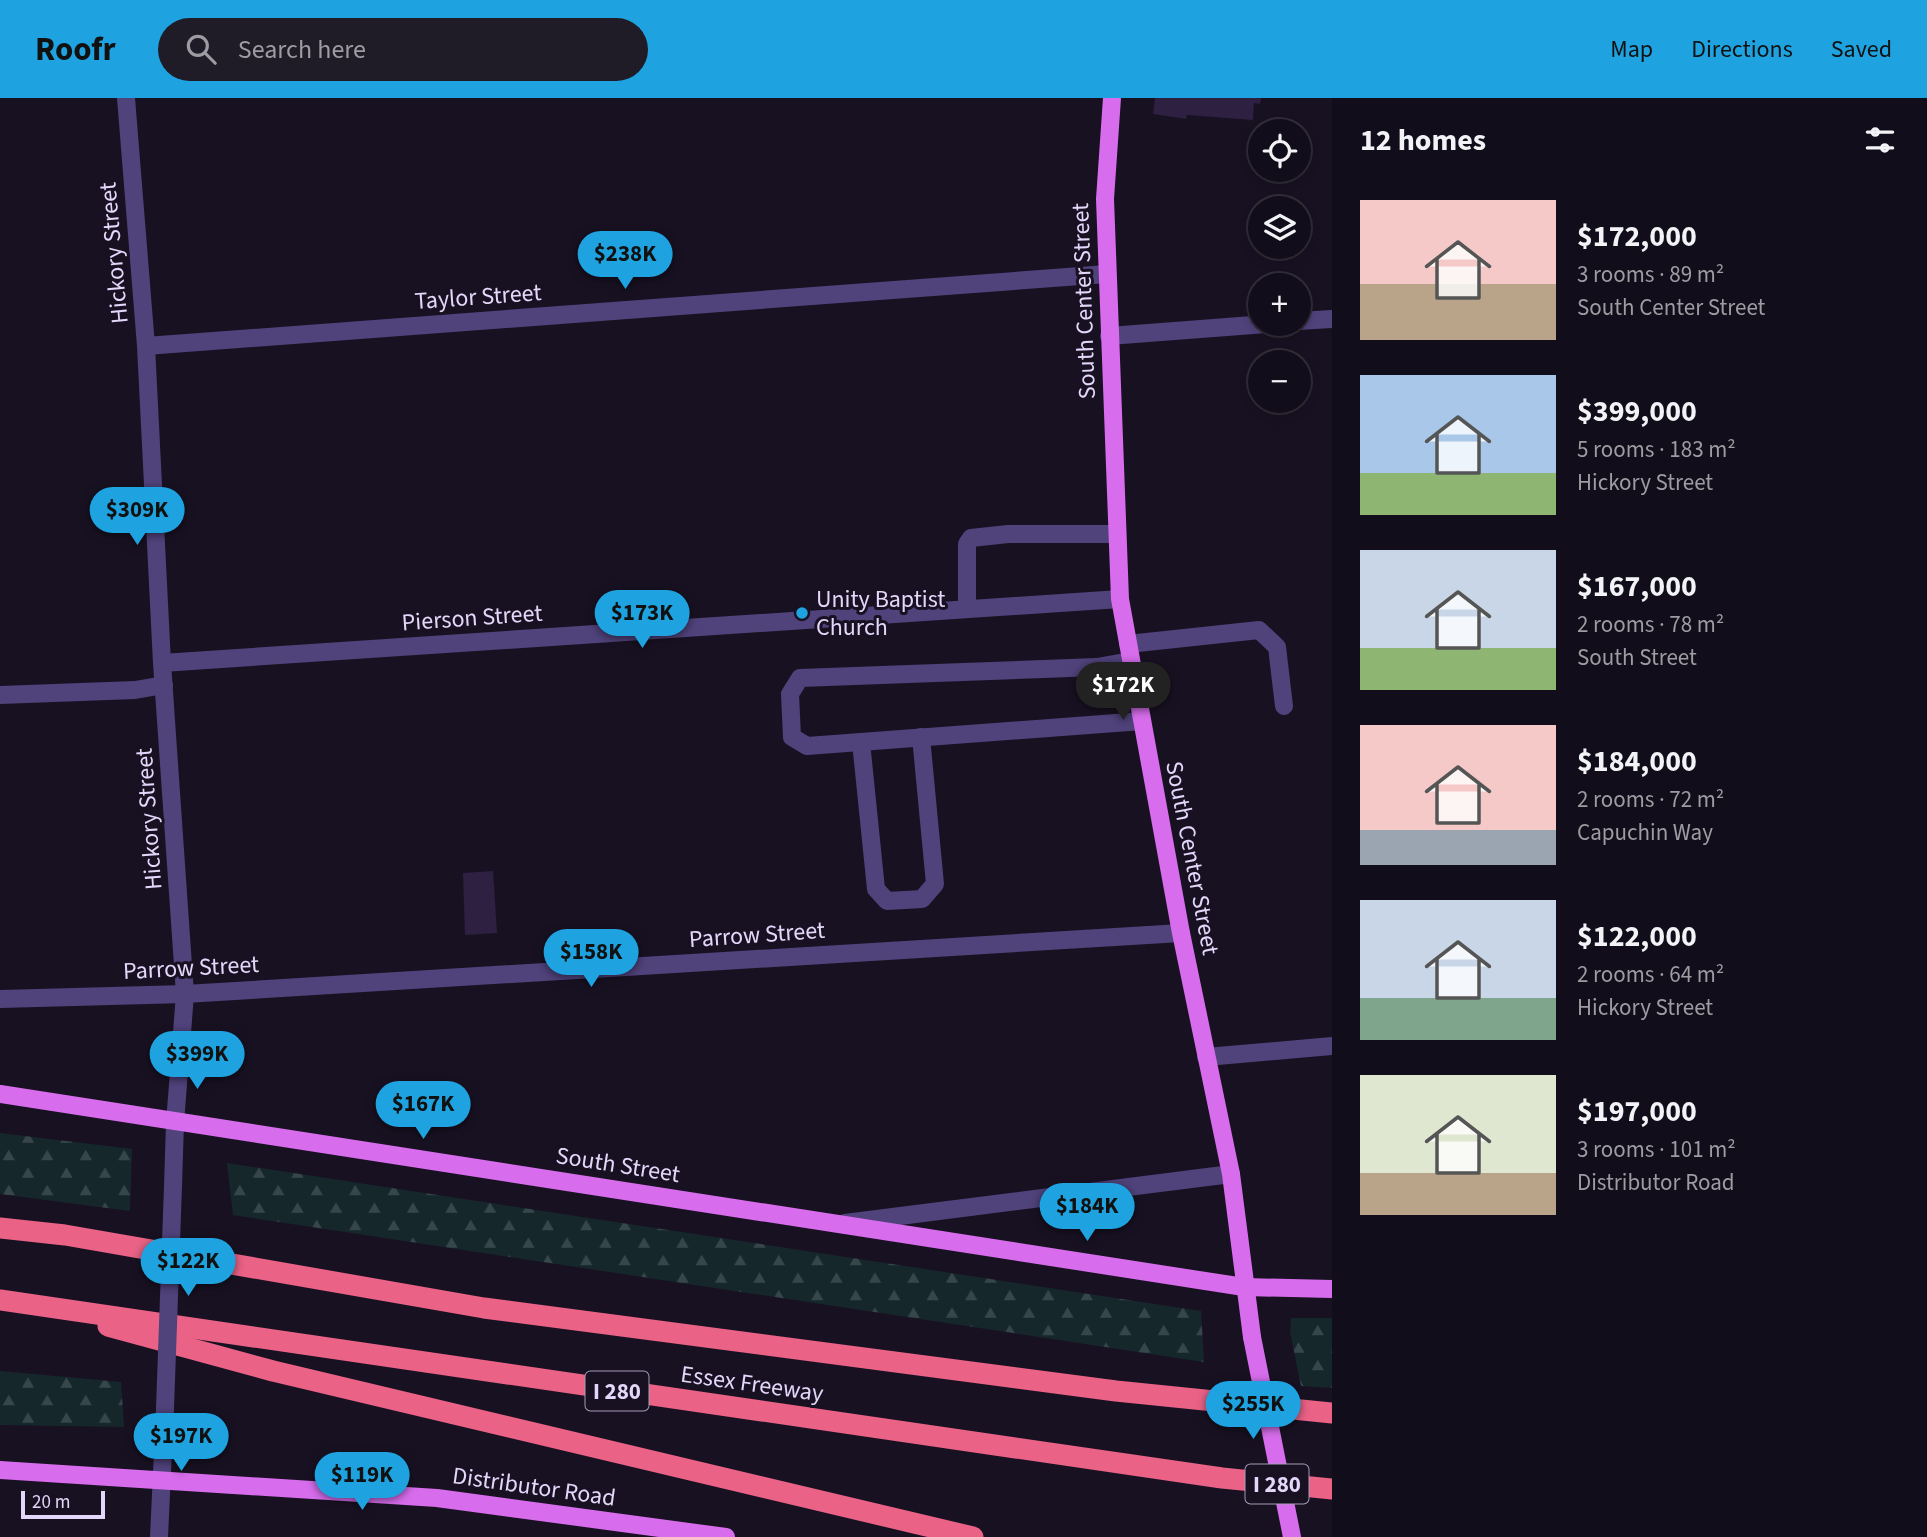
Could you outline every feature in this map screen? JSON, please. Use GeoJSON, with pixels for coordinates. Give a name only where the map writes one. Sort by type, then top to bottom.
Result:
{"type":"FeatureCollection","features":[{"type":"Feature","properties":{"kind":"highway","name":"Essex Freeway"},"geometry":{"type":"LineString","coordinates":[[0,1228],[65,1235],[484,1308],[1116,1391],[1332,1413]]}},
{"type":"Feature","properties":{"kind":"highway","name":"Essex Freeway"},"geometry":{"type":"LineString","coordinates":[[6,1300],[1222,1478],[1332,1489]]}},
{"type":"Feature","properties":{"kind":"highway"},"geometry":{"type":"LineString","coordinates":[[6,1300],[273,1371],[973,1537]]}},
{"type":"Feature","properties":{"kind":"main road","name":"South Center Street"},"geometry":{"type":"LineString","coordinates":[[1112,98],[1105,199],[1119,599],[1181,933],[1231,1174],[1252,1337],[1292,1537]]}},
{"type":"Feature","properties":{"kind":"main road","name":"South Street"},"geometry":{"type":"LineString","coordinates":[[0,1094],[840,1224]]}},
{"type":"Feature","properties":{"kind":"main road"},"geometry":{"type":"LineString","coordinates":[[840,1224],[1244,1287],[1332,1289]]}},
{"type":"Feature","properties":{"kind":"main road","name":"Distributor Road"},"geometry":{"type":"LineString","coordinates":[[0,1470],[437,1498],[726,1537]]}},
{"type":"Feature","properties":{"kind":"street","name":"Hickory Street"},"geometry":{"type":"LineString","coordinates":[[125,98],[146,346],[162,663],[185,994],[175,1123],[159,1537]]}},
{"type":"Feature","properties":{"kind":"street","name":"Taylor Street"},"geometry":{"type":"LineString","coordinates":[[146,346],[1107,274]]}},
{"type":"Feature","properties":{"kind":"street"},"geometry":{"type":"LineString","coordinates":[[1311,320],[1332,319]]}},
{"type":"Feature","properties":{"kind":"street"},"geometry":{"type":"LineString","coordinates":[[1109,336],[1248,325]]}},
{"type":"Feature","properties":{"kind":"street"},"geometry":{"type":"LineString","coordinates":[[967,609],[967,544],[971,538],[1008,534],[1117,534]]}},
{"type":"Feature","properties":{"kind":"street","name":"Pierson Street"},"geometry":{"type":"LineString","coordinates":[[162,663],[1119,599]]}},
{"type":"Feature","properties":{"kind":"street"},"geometry":{"type":"LineString","coordinates":[[1142,721],[807,746],[792,737],[790,694],[800,678],[1097,667],[1129,653],[1259,630],[1277,647],[1284,706]]}},
{"type":"Feature","properties":{"kind":"street"},"geometry":{"type":"LineString","coordinates":[[0,695],[135,690],[164,685]]}},
{"type":"Feature","properties":{"kind":"street"},"geometry":{"type":"LineString","coordinates":[[860,742],[876,889],[887,901],[922,899],[935,884],[921,737]]}},
{"type":"Feature","properties":{"kind":"street","name":"Parrow Street"},"geometry":{"type":"LineString","coordinates":[[0,999],[185,994],[1181,933]]}},
{"type":"Feature","properties":{"kind":"street"},"geometry":{"type":"LineString","coordinates":[[1206,1058],[1332,1046]]}},
{"type":"Feature","properties":{"kind":"street","name":"South Street"},"geometry":{"type":"LineString","coordinates":[[840,1224],[1231,1174]]}},
{"type":"Feature","properties":{"kind":"green space"},"geometry":{"type":"Polygon","coordinates":[[[0,1133],[132,1149],[130,1211],[0,1194],[0,1133]]]}},
{"type":"Feature","properties":{"kind":"green space"},"geometry":{"type":"Polygon","coordinates":[[[227,1163],[1201,1311],[1204,1362],[233,1215],[227,1163]]]}},
{"type":"Feature","properties":{"kind":"green space"},"geometry":{"type":"Polygon","coordinates":[[[1291,1318],[1332,1318],[1332,1388],[1301,1386],[1290,1332],[1291,1318]]]}},
{"type":"Feature","properties":{"kind":"green space"},"geometry":{"type":"Polygon","coordinates":[[[0,1371],[121,1382],[124,1427],[0,1425],[0,1371]]]}},
{"type":"Feature","properties":{"kind":"building"},"geometry":{"type":"Polygon","coordinates":[[[1155,98],[1261,98],[1260,104],[1254,103],[1253,119],[1187,115],[1186,119],[1153,114],[1155,98]]]}},
{"type":"Feature","properties":{"kind":"building"},"geometry":{"type":"Polygon","coordinates":[[[493,871],[497,933],[465,935],[463,873],[493,871]]]}},
{"type":"Feature","properties":{"kind":"place","name":"Unity Baptist Church"},"geometry":{"type":"Point","coordinates":[802,613]}}]}
